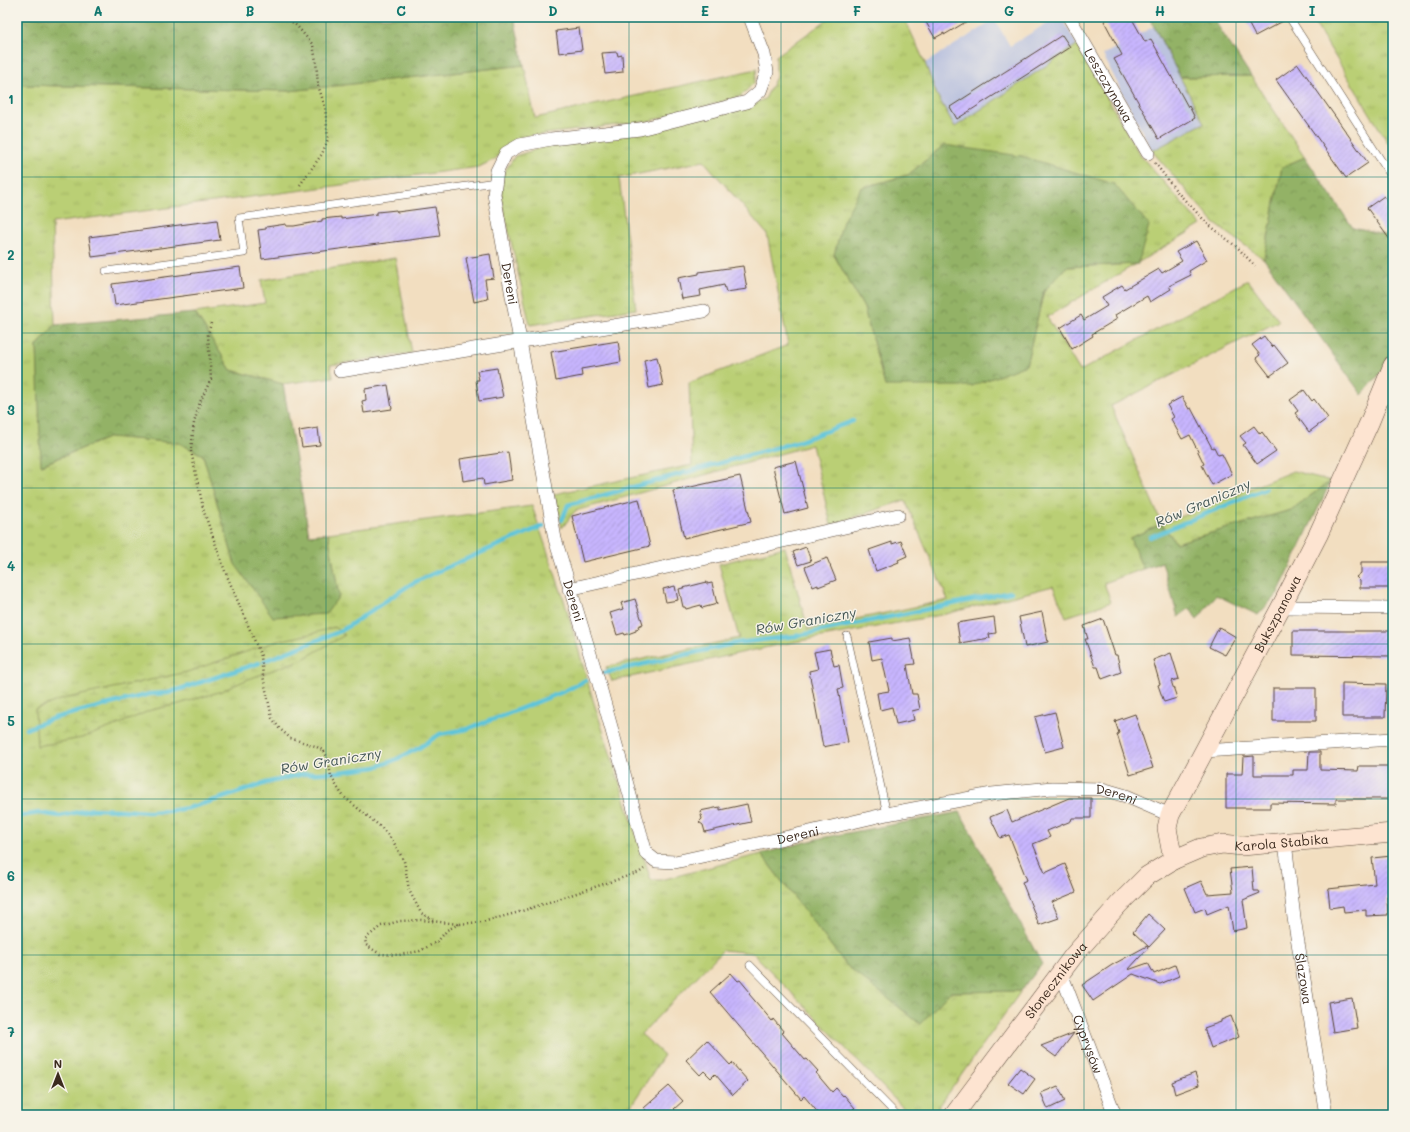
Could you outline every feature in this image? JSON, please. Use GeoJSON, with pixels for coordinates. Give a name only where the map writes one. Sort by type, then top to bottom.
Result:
{"type":"FeatureCollection","features":[{"type":"Feature","properties":{"kind":"street","name":"Dereni"},"geometry":{"type":"LineString","coordinates":[[750,17],[764,54],[767,72],[760,91],[747,102],[640,129],[551,139],[520,145],[506,153],[497,170],[494,194],[555,539],[598,680],[646,852],[656,861],[675,862],[887,814],[992,794],[1052,788],[1102,789],[1126,796],[1170,815]]}},
{"type":"Feature","properties":{"kind":"street","name":"Leszczynowa"},"geometry":{"type":"LineString","coordinates":[[1070,17],[1148,153]]}},
{"type":"Feature","properties":{"kind":"street"},"geometry":{"type":"LineString","coordinates":[[340,371],[704,311]]}},
{"type":"Feature","properties":{"kind":"street","name":"Bukszpanowa"},"geometry":{"type":"LineString","coordinates":[[1173,860],[1167,828],[1170,815],[1318,535],[1370,421],[1393,365]]}},
{"type":"Feature","properties":{"kind":"street"},"geometry":{"type":"LineString","coordinates":[[570,589],[898,515]]}},
{"type":"Feature","properties":{"kind":"street"},"geometry":{"type":"LineString","coordinates":[[1281,607],[1393,608]]}},
{"type":"Feature","properties":{"kind":"street"},"geometry":{"type":"LineString","coordinates":[[1204,751],[1393,739]]}},
{"type":"Feature","properties":{"kind":"street","name":"Karola Stabika"},"geometry":{"type":"LineString","coordinates":[[1173,860],[1201,848],[1223,844],[1242,846],[1393,833]]}},
{"type":"Feature","properties":{"kind":"street","name":"Ślazowa"},"geometry":{"type":"LineString","coordinates":[[1285,842],[1294,918],[1326,1115]]}},
{"type":"Feature","properties":{"kind":"street","name":"Słonecznikowa"},"geometry":{"type":"LineString","coordinates":[[954,1115],[1074,955],[1125,898],[1147,876],[1173,860]]}},
{"type":"Feature","properties":{"kind":"street","name":"Cyprysów"},"geometry":{"type":"LineString","coordinates":[[1061,973],[1115,1115]]}},
{"type":"Feature","properties":{"kind":"lane"},"geometry":{"type":"LineString","coordinates":[[1289,17],[1393,179]]}},
{"type":"Feature","properties":{"kind":"lane"},"geometry":{"type":"LineString","coordinates":[[106,271],[244,253],[239,218],[496,182]]}},
{"type":"Feature","properties":{"kind":"lane"},"geometry":{"type":"LineString","coordinates":[[847,636],[887,814]]}},
{"type":"Feature","properties":{"kind":"lane"},"geometry":{"type":"LineString","coordinates":[[750,965],[897,1115]]}},
{"type":"Feature","properties":{"kind":"path"},"geometry":{"type":"LineString","coordinates":[[286,17],[297,26],[313,45],[318,85],[325,107],[327,126],[328,139],[322,154],[300,185]]}},
{"type":"Feature","properties":{"kind":"path"},"geometry":{"type":"LineString","coordinates":[[1148,153],[1178,193],[1208,224],[1238,248],[1255,266]]}},
{"type":"Feature","properties":{"kind":"path"},"geometry":{"type":"LineString","coordinates":[[211,323],[208,335],[211,379],[200,402],[194,423],[190,451],[204,512],[225,571],[261,656],[263,676],[272,718],[279,728],[290,738],[315,746],[324,751],[331,776],[344,797],[381,826],[393,841],[404,861],[409,890],[421,913],[435,921]]}},
{"type":"Feature","properties":{"kind":"path"},"geometry":{"type":"LineString","coordinates":[[459,924],[447,930],[438,941],[420,951],[399,955],[380,954],[366,945],[366,939],[381,926],[400,921],[421,920],[459,924],[482,922],[516,913],[640,872],[656,861]]}},
{"type":"Feature","properties":{"kind":"shaded area"},"geometry":{"type":"Polygon","coordinates":[[[1057,17],[1061,17],[1077,45],[955,127],[937,95],[925,63],[995,20],[1010,46],[1057,17]]]}},
{"type":"Feature","properties":{"kind":"shaded area"},"geometry":{"type":"Polygon","coordinates":[[[1154,26],[1205,123],[1152,151],[1103,55],[1154,26]]]}},
{"type":"Feature","properties":{"kind":"green space"},"geometry":{"type":"Polygon","coordinates":[[[17,17],[20,17],[21,85],[289,91],[524,65],[535,118],[757,69],[754,83],[740,97],[649,121],[521,137],[495,159],[479,167],[52,223],[55,325],[37,346],[42,465],[110,437],[179,443],[203,455],[235,564],[339,597],[328,533],[532,506],[564,600],[593,700],[651,880],[661,880],[761,854],[846,965],[950,992],[1021,991],[933,1115],[910,1115],[753,953],[723,950],[641,1034],[664,1055],[625,1115],[17,1115],[17,17]]]}},
{"type":"Feature","properties":{"kind":"green space"},"geometry":{"type":"Polygon","coordinates":[[[20,17],[514,17],[524,65],[289,91],[21,85],[20,17]]]}},
{"type":"Feature","properties":{"kind":"green space"},"geometry":{"type":"Polygon","coordinates":[[[831,17],[904,17],[925,63],[937,95],[955,127],[1077,45],[1140,155],[1201,225],[1137,263],[944,145],[908,175],[861,188],[834,255],[864,308],[885,386],[1026,365],[1044,291],[1066,267],[1136,264],[1047,317],[1080,371],[1248,280],[1279,321],[1111,406],[1162,524],[1130,538],[1143,569],[1104,583],[1111,602],[1066,617],[1053,586],[946,614],[773,646],[612,681],[606,667],[739,638],[719,564],[785,547],[808,629],[948,600],[905,500],[831,525],[812,445],[575,511],[562,528],[554,494],[692,465],[689,383],[788,345],[767,234],[704,161],[619,178],[636,309],[530,325],[501,197],[503,174],[515,156],[556,143],[740,109],[765,99],[776,77],[776,56],[831,17]]]}},
{"type":"Feature","properties":{"kind":"green space"},"geometry":{"type":"Polygon","coordinates":[[[1149,17],[1212,17],[1251,76],[1180,77],[1149,17]]]}},
{"type":"Feature","properties":{"kind":"green space"},"geometry":{"type":"Polygon","coordinates":[[[1311,17],[1393,17],[1393,151],[1311,17]]]}},
{"type":"Feature","properties":{"kind":"green space"},"geometry":{"type":"Polygon","coordinates":[[[1251,76],[1305,157],[1282,167],[1264,259],[1214,223],[1152,151],[1204,123],[1180,77],[1251,76]]]}},
{"type":"Feature","properties":{"kind":"green space"},"geometry":{"type":"Polygon","coordinates":[[[944,145],[1021,156],[1114,184],[1149,225],[1138,264],[1066,267],[1044,291],[1026,365],[972,386],[885,386],[864,308],[834,255],[843,221],[861,188],[908,175],[944,145]]]}},
{"type":"Feature","properties":{"kind":"green space"},"geometry":{"type":"Polygon","coordinates":[[[1305,157],[1353,228],[1393,237],[1393,347],[1383,370],[1362,395],[1264,259],[1282,167],[1305,157]]]}},
{"type":"Feature","properties":{"kind":"green space"},"geometry":{"type":"Polygon","coordinates":[[[395,258],[412,353],[330,365],[333,377],[283,384],[231,370],[195,313],[265,303],[261,280],[395,258]]]}},
{"type":"Feature","properties":{"kind":"green space"},"geometry":{"type":"Polygon","coordinates":[[[195,313],[231,370],[283,384],[309,535],[328,533],[339,596],[326,614],[273,617],[235,564],[203,455],[179,443],[110,437],[41,465],[37,346],[55,325],[195,313]]]}},
{"type":"Feature","properties":{"kind":"green space"},"geometry":{"type":"Polygon","coordinates":[[[1293,471],[1331,481],[1291,510],[1176,543],[1162,524],[1293,471]]]}},
{"type":"Feature","properties":{"kind":"green space"},"geometry":{"type":"Polygon","coordinates":[[[1331,481],[1278,593],[1258,615],[1216,595],[1197,620],[1190,608],[1178,617],[1162,562],[1143,569],[1130,538],[1162,524],[1176,543],[1291,510],[1331,481]]]}},
{"type":"Feature","properties":{"kind":"green space"},"geometry":{"type":"Polygon","coordinates":[[[334,627],[345,635],[303,659],[246,680],[222,691],[179,704],[151,710],[82,738],[37,746],[35,709],[63,699],[187,672],[278,641],[311,634],[334,627]]]}},
{"type":"Feature","properties":{"kind":"green space"},"geometry":{"type":"Polygon","coordinates":[[[960,812],[1042,964],[1021,991],[950,992],[920,1024],[846,965],[761,854],[821,838],[960,812]]]}},
{"type":"Feature","properties":{"kind":"building"},"geometry":{"type":"Polygon","coordinates":[[[923,17],[974,17],[944,35],[944,33],[935,38],[923,17]]]}},
{"type":"Feature","properties":{"kind":"building"},"geometry":{"type":"Polygon","coordinates":[[[1111,17],[1131,17],[1145,42],[1151,39],[1195,118],[1159,139],[1114,59],[1122,55],[1104,21],[1111,17]]]}},
{"type":"Feature","properties":{"kind":"building"},"geometry":{"type":"Polygon","coordinates":[[[1245,17],[1284,17],[1285,20],[1255,36],[1245,17]]]}},
{"type":"Feature","properties":{"kind":"building"},"geometry":{"type":"Polygon","coordinates":[[[579,28],[582,50],[559,53],[556,31],[579,28]]]}},
{"type":"Feature","properties":{"kind":"building"},"geometry":{"type":"Polygon","coordinates":[[[1062,35],[1070,47],[957,119],[950,107],[1062,35]]]}},
{"type":"Feature","properties":{"kind":"building"},"geometry":{"type":"Polygon","coordinates":[[[617,52],[618,56],[622,55],[623,72],[605,74],[602,53],[617,52]]]}},
{"type":"Feature","properties":{"kind":"building"},"geometry":{"type":"Polygon","coordinates":[[[1298,64],[1368,163],[1346,178],[1276,80],[1298,64]]]}},
{"type":"Feature","properties":{"kind":"building"},"geometry":{"type":"Polygon","coordinates":[[[1384,196],[1393,209],[1393,244],[1367,208],[1384,196]]]}},
{"type":"Feature","properties":{"kind":"building"},"geometry":{"type":"Polygon","coordinates":[[[435,207],[440,236],[262,259],[258,230],[266,229],[266,227],[286,224],[286,226],[294,226],[322,221],[322,219],[341,217],[341,219],[377,214],[377,212],[396,210],[397,212],[435,207]]]}},
{"type":"Feature","properties":{"kind":"building"},"geometry":{"type":"Polygon","coordinates":[[[217,220],[220,240],[92,257],[89,237],[217,220]]]}},
{"type":"Feature","properties":{"kind":"building"},"geometry":{"type":"Polygon","coordinates":[[[1196,241],[1207,260],[1189,271],[1191,275],[1169,286],[1171,289],[1150,302],[1147,296],[1115,315],[1117,319],[1092,334],[1093,336],[1072,349],[1060,328],[1081,315],[1084,320],[1107,306],[1102,297],[1122,285],[1125,289],[1159,269],[1162,273],[1182,261],[1176,252],[1196,241]]]}},
{"type":"Feature","properties":{"kind":"building"},"geometry":{"type":"Polygon","coordinates":[[[490,254],[494,278],[485,279],[488,299],[474,302],[466,258],[490,254]]]}},
{"type":"Feature","properties":{"kind":"building"},"geometry":{"type":"Polygon","coordinates":[[[743,266],[747,289],[726,292],[724,285],[700,290],[701,296],[682,299],[678,278],[699,274],[699,272],[743,266]]]}},
{"type":"Feature","properties":{"kind":"building"},"geometry":{"type":"Polygon","coordinates":[[[240,267],[243,288],[115,305],[112,284],[240,267]]]}},
{"type":"Feature","properties":{"kind":"building"},"geometry":{"type":"Polygon","coordinates":[[[1264,336],[1272,347],[1274,345],[1288,363],[1270,376],[1256,358],[1260,355],[1252,345],[1264,336]]]}},
{"type":"Feature","properties":{"kind":"building"},"geometry":{"type":"Polygon","coordinates":[[[618,341],[621,362],[581,369],[582,376],[556,381],[551,352],[618,341]]]}},
{"type":"Feature","properties":{"kind":"building"},"geometry":{"type":"Polygon","coordinates":[[[657,357],[663,385],[649,388],[644,360],[657,357]]]}},
{"type":"Feature","properties":{"kind":"building"},"geometry":{"type":"Polygon","coordinates":[[[497,368],[503,397],[479,401],[476,380],[479,380],[477,371],[497,368]]]}},
{"type":"Feature","properties":{"kind":"building"},"geometry":{"type":"Polygon","coordinates":[[[388,385],[392,409],[364,413],[362,401],[366,400],[365,389],[388,385]]]}},
{"type":"Feature","properties":{"kind":"building"},"geometry":{"type":"Polygon","coordinates":[[[1304,390],[1312,401],[1314,399],[1328,418],[1309,432],[1295,413],[1298,411],[1290,400],[1304,390]]]}},
{"type":"Feature","properties":{"kind":"building"},"geometry":{"type":"Polygon","coordinates":[[[1182,397],[1189,409],[1191,408],[1212,448],[1214,447],[1218,455],[1222,454],[1232,474],[1212,485],[1190,435],[1182,439],[1171,419],[1174,417],[1167,405],[1182,397]]]}},
{"type":"Feature","properties":{"kind":"building"},"geometry":{"type":"Polygon","coordinates":[[[1254,426],[1260,434],[1262,432],[1276,451],[1257,464],[1243,445],[1246,443],[1240,436],[1254,426]]]}},
{"type":"Feature","properties":{"kind":"building"},"geometry":{"type":"Polygon","coordinates":[[[318,428],[320,445],[302,447],[299,431],[318,428]]]}},
{"type":"Feature","properties":{"kind":"building"},"geometry":{"type":"Polygon","coordinates":[[[508,452],[512,480],[484,485],[483,478],[463,481],[460,459],[508,452]]]}},
{"type":"Feature","properties":{"kind":"building"},"geometry":{"type":"Polygon","coordinates":[[[796,461],[808,508],[785,514],[773,467],[796,461]]]}},
{"type":"Feature","properties":{"kind":"building"},"geometry":{"type":"Polygon","coordinates":[[[740,476],[751,522],[684,538],[673,491],[740,476]]]}},
{"type":"Feature","properties":{"kind":"building"},"geometry":{"type":"Polygon","coordinates":[[[639,499],[650,546],[583,562],[572,516],[639,499]]]}},
{"type":"Feature","properties":{"kind":"building"},"geometry":{"type":"Polygon","coordinates":[[[901,541],[907,556],[898,560],[899,562],[876,571],[869,550],[892,542],[892,544],[901,541]]]}},
{"type":"Feature","properties":{"kind":"building"},"geometry":{"type":"Polygon","coordinates":[[[806,547],[811,561],[798,565],[793,552],[806,547]]]}},
{"type":"Feature","properties":{"kind":"building"},"geometry":{"type":"Polygon","coordinates":[[[827,558],[836,580],[818,587],[818,585],[813,587],[805,567],[827,558]]]}},
{"type":"Feature","properties":{"kind":"building"},"geometry":{"type":"Polygon","coordinates":[[[1361,562],[1393,562],[1393,588],[1360,588],[1360,581],[1356,577],[1361,573],[1361,562]]]}},
{"type":"Feature","properties":{"kind":"building"},"geometry":{"type":"Polygon","coordinates":[[[707,582],[707,584],[712,583],[717,604],[702,608],[701,605],[686,609],[683,607],[679,589],[707,582]]]}},
{"type":"Feature","properties":{"kind":"building"},"geometry":{"type":"Polygon","coordinates":[[[675,586],[678,600],[666,602],[663,589],[675,586]]]}},
{"type":"Feature","properties":{"kind":"building"},"geometry":{"type":"Polygon","coordinates":[[[635,599],[643,624],[638,626],[639,628],[636,629],[636,631],[625,635],[624,633],[617,635],[610,613],[623,609],[621,603],[635,599]]]}},
{"type":"Feature","properties":{"kind":"building"},"geometry":{"type":"Polygon","coordinates":[[[1042,612],[1048,642],[1025,647],[1019,617],[1042,612]]]}},
{"type":"Feature","properties":{"kind":"building"},"geometry":{"type":"Polygon","coordinates":[[[994,617],[996,633],[989,634],[990,638],[960,643],[957,623],[994,617]]]}},
{"type":"Feature","properties":{"kind":"building"},"geometry":{"type":"Polygon","coordinates":[[[1103,619],[1115,655],[1117,655],[1121,672],[1102,679],[1098,667],[1095,667],[1085,639],[1088,639],[1084,626],[1103,619]]]}},
{"type":"Feature","properties":{"kind":"building"},"geometry":{"type":"Polygon","coordinates":[[[1219,627],[1236,637],[1225,655],[1209,647],[1219,627]]]}},
{"type":"Feature","properties":{"kind":"building"},"geometry":{"type":"Polygon","coordinates":[[[1293,631],[1393,631],[1393,656],[1293,655],[1293,631]]]}},
{"type":"Feature","properties":{"kind":"building"},"geometry":{"type":"Polygon","coordinates":[[[892,638],[892,641],[910,638],[915,664],[907,665],[912,694],[917,694],[920,709],[912,711],[914,720],[896,724],[892,707],[880,710],[877,693],[889,691],[882,658],[872,660],[869,642],[892,638]]]}},
{"type":"Feature","properties":{"kind":"building"},"geometry":{"type":"Polygon","coordinates":[[[830,649],[834,666],[839,665],[843,688],[838,689],[848,742],[823,747],[809,671],[818,669],[814,652],[830,649]]]}},
{"type":"Feature","properties":{"kind":"building"},"geometry":{"type":"Polygon","coordinates":[[[1171,653],[1179,679],[1171,681],[1177,698],[1164,702],[1158,685],[1160,684],[1153,660],[1171,653]]]}},
{"type":"Feature","properties":{"kind":"building"},"geometry":{"type":"Polygon","coordinates":[[[1342,683],[1386,684],[1385,717],[1342,717],[1342,683]]]}},
{"type":"Feature","properties":{"kind":"building"},"geometry":{"type":"Polygon","coordinates":[[[1273,688],[1316,688],[1316,721],[1273,721],[1273,688]]]}},
{"type":"Feature","properties":{"kind":"building"},"geometry":{"type":"Polygon","coordinates":[[[1055,712],[1064,747],[1045,752],[1035,717],[1055,712]]]}},
{"type":"Feature","properties":{"kind":"building"},"geometry":{"type":"Polygon","coordinates":[[[1135,714],[1153,768],[1130,775],[1117,734],[1119,733],[1115,721],[1135,714]]]}},
{"type":"Feature","properties":{"kind":"building"},"geometry":{"type":"Polygon","coordinates":[[[1309,752],[1320,752],[1320,770],[1358,771],[1359,766],[1393,766],[1393,799],[1336,799],[1336,804],[1270,803],[1270,808],[1226,808],[1226,774],[1242,774],[1243,757],[1254,756],[1254,775],[1293,775],[1293,770],[1308,770],[1309,752]]]}},
{"type":"Feature","properties":{"kind":"building"},"geometry":{"type":"Polygon","coordinates":[[[1069,798],[1091,798],[1091,818],[1072,818],[1071,821],[1047,831],[1050,837],[1033,844],[1045,873],[1065,864],[1076,892],[1052,902],[1059,918],[1039,925],[1022,882],[1027,880],[1009,835],[1000,838],[990,817],[1007,810],[1012,822],[1069,798]]]}},
{"type":"Feature","properties":{"kind":"building"},"geometry":{"type":"Polygon","coordinates":[[[747,804],[751,822],[705,832],[703,825],[699,822],[702,819],[700,811],[720,807],[720,810],[747,804]]]}},
{"type":"Feature","properties":{"kind":"building"},"geometry":{"type":"Polygon","coordinates":[[[1392,856],[1393,897],[1387,897],[1388,915],[1366,916],[1366,910],[1344,912],[1343,906],[1330,908],[1328,889],[1375,884],[1372,858],[1392,856]]]}},
{"type":"Feature","properties":{"kind":"building"},"geometry":{"type":"Polygon","coordinates":[[[1252,867],[1254,891],[1259,891],[1260,893],[1243,900],[1247,928],[1233,931],[1229,905],[1207,914],[1205,908],[1195,912],[1185,888],[1201,881],[1207,894],[1233,892],[1230,869],[1252,867]]]}},
{"type":"Feature","properties":{"kind":"building"},"geometry":{"type":"Polygon","coordinates":[[[1148,914],[1165,930],[1149,947],[1133,932],[1148,914]]]}},
{"type":"Feature","properties":{"kind":"building"},"geometry":{"type":"Polygon","coordinates":[[[1147,946],[1148,948],[1128,970],[1148,963],[1154,974],[1175,965],[1179,976],[1160,984],[1133,974],[1093,1001],[1082,985],[1112,965],[1147,946]]]}},
{"type":"Feature","properties":{"kind":"building"},"geometry":{"type":"Polygon","coordinates":[[[731,973],[738,981],[740,980],[750,992],[749,994],[772,1021],[773,1019],[784,1032],[782,1033],[805,1060],[807,1059],[818,1071],[816,1073],[832,1092],[836,1088],[843,1096],[844,1095],[855,1108],[853,1109],[858,1115],[820,1115],[804,1096],[801,1099],[710,992],[731,973]]]}},
{"type":"Feature","properties":{"kind":"building"},"geometry":{"type":"Polygon","coordinates":[[[1352,998],[1357,1028],[1333,1032],[1328,1002],[1352,998]]]}},
{"type":"Feature","properties":{"kind":"building"},"geometry":{"type":"Polygon","coordinates":[[[1231,1016],[1239,1037],[1211,1048],[1204,1028],[1221,1022],[1221,1020],[1231,1016]]]}},
{"type":"Feature","properties":{"kind":"building"},"geometry":{"type":"Polygon","coordinates":[[[1074,1033],[1056,1057],[1041,1046],[1074,1033]]]}},
{"type":"Feature","properties":{"kind":"building"},"geometry":{"type":"Polygon","coordinates":[[[707,1040],[730,1065],[732,1063],[748,1081],[733,1095],[715,1074],[711,1078],[704,1071],[700,1075],[686,1060],[707,1040]]]}},
{"type":"Feature","properties":{"kind":"building"},"geometry":{"type":"Polygon","coordinates":[[[1020,1068],[1035,1079],[1024,1094],[1008,1083],[1020,1068]]]}},
{"type":"Feature","properties":{"kind":"building"},"geometry":{"type":"Polygon","coordinates":[[[1195,1073],[1199,1085],[1175,1094],[1172,1082],[1195,1073]]]}},
{"type":"Feature","properties":{"kind":"building"},"geometry":{"type":"Polygon","coordinates":[[[669,1086],[683,1101],[674,1109],[680,1115],[650,1115],[644,1108],[669,1086]]]}},
{"type":"Feature","properties":{"kind":"building"},"geometry":{"type":"Polygon","coordinates":[[[1058,1086],[1065,1101],[1048,1109],[1041,1093],[1058,1086]]]}},
{"type":"Feature","properties":{"kind":"waterway"},"geometry":{"type":"LineString","coordinates":[[562,520],[568,505],[800,441],[853,421]]}},
{"type":"Feature","properties":{"kind":"waterway","name":"Rów Graniczny"},"geometry":{"type":"LineString","coordinates":[[1150,537],[1265,489]]}},
{"type":"Feature","properties":{"kind":"waterway"},"geometry":{"type":"LineString","coordinates":[[264,661],[341,631],[411,584],[543,526]]}},
{"type":"Feature","properties":{"kind":"waterway","name":"Rów Graniczny"},"geometry":{"type":"LineString","coordinates":[[604,673],[737,643],[796,636],[1011,592]]}},
{"type":"Feature","properties":{"kind":"waterway"},"geometry":{"type":"LineString","coordinates":[[26,729],[54,718],[150,694],[168,693],[259,663]]}},
{"type":"Feature","properties":{"kind":"waterway","name":"Rów Graniczny"},"geometry":{"type":"LineString","coordinates":[[20,816],[39,813],[60,816],[92,809],[148,812],[168,811],[188,808],[266,783],[303,774],[339,772],[376,767],[395,760],[419,748],[440,734],[467,729],[497,718],[565,691],[586,680]]}}]}
